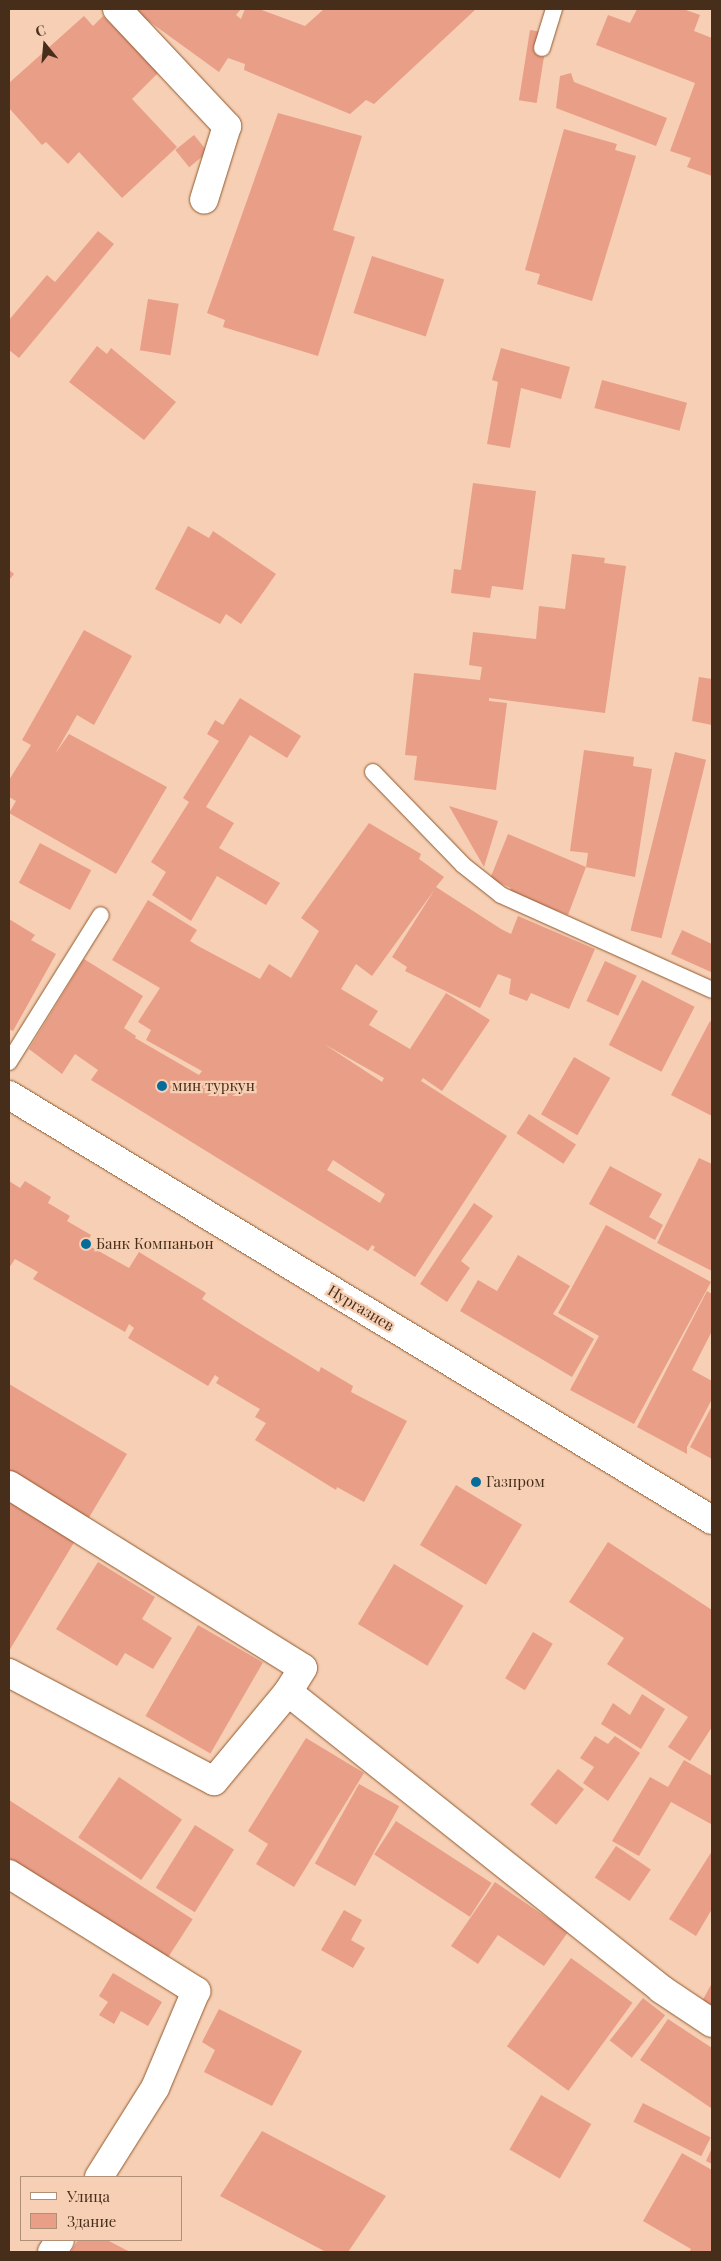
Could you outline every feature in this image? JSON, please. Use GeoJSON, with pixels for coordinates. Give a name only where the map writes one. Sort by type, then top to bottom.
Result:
{"type":"FeatureCollection","features":[{"type":"Feature","properties":{"kind":"street"},"geometry":{"type":"LineString","coordinates":[[117,9],[228,126],[204,200]]}},
{"type":"Feature","properties":{"kind":"street","name":"Нургазиев"},"geometry":{"type":"LineString","coordinates":[[9,1095],[712,1520]]}},
{"type":"Feature","properties":{"kind":"street"},"geometry":{"type":"LineString","coordinates":[[9,1485],[302,1668],[288,1692],[214,1781],[9,1673]]}},
{"type":"Feature","properties":{"kind":"street"},"geometry":{"type":"LineString","coordinates":[[288,1692],[662,1989],[712,2022]]}},
{"type":"Feature","properties":{"kind":"street"},"geometry":{"type":"LineString","coordinates":[[9,1874],[196,1991],[156,2088],[100,2176]]}},
{"type":"Feature","properties":{"kind":"street"},"geometry":{"type":"LineString","coordinates":[[52,2252],[59,2241]]}},
{"type":"Feature","properties":{"kind":"lane"},"geometry":{"type":"LineString","coordinates":[[542,48],[554,9]]}},
{"type":"Feature","properties":{"kind":"lane"},"geometry":{"type":"LineString","coordinates":[[373,772],[463,865],[501,895],[712,990]]}},
{"type":"Feature","properties":{"kind":"lane"},"geometry":{"type":"LineString","coordinates":[[9,1062],[101,915]]}},
{"type":"Feature","properties":{"kind":"building"},"geometry":{"type":"Polygon","coordinates":[[[132,9],[241,9],[236,15],[241,19],[245,9],[259,9],[305,26],[324,9],[476,9],[374,104],[366,100],[350,114],[244,70],[245,64],[228,58],[219,72],[132,9]]]}},
{"type":"Feature","properties":{"kind":"building"},"geometry":{"type":"Polygon","coordinates":[[[637,9],[683,9],[700,15],[694,31],[712,38],[712,176],[687,167],[691,158],[670,151],[695,83],[596,45],[608,15],[630,23],[637,9]]]}},
{"type":"Feature","properties":{"kind":"building"},"geometry":{"type":"Polygon","coordinates":[[[84,16],[93,26],[103,16],[159,72],[132,99],[177,147],[122,198],[79,152],[68,164],[46,142],[42,145],[9,108],[9,83],[84,16]]]}},
{"type":"Feature","properties":{"kind":"building"},"geometry":{"type":"Polygon","coordinates":[[[530,30],[548,33],[537,103],[519,100],[530,30]]]}},
{"type":"Feature","properties":{"kind":"building"},"geometry":{"type":"Polygon","coordinates":[[[571,73],[574,82],[667,118],[656,146],[556,108],[560,76],[571,73]]]}},
{"type":"Feature","properties":{"kind":"building"},"geometry":{"type":"Polygon","coordinates":[[[278,113],[362,136],[333,230],[355,237],[318,356],[223,327],[225,320],[207,313],[278,113]]]}},
{"type":"Feature","properties":{"kind":"building"},"geometry":{"type":"Polygon","coordinates":[[[564,129],[617,144],[615,150],[636,156],[592,301],[537,284],[540,274],[525,270],[564,129]]]}},
{"type":"Feature","properties":{"kind":"building"},"geometry":{"type":"Polygon","coordinates":[[[194,135],[208,152],[189,167],[175,150],[194,135]]]}},
{"type":"Feature","properties":{"kind":"building"},"geometry":{"type":"Polygon","coordinates":[[[98,231],[114,244],[19,358],[9,350],[9,320],[47,275],[55,282],[98,231]]]}},
{"type":"Feature","properties":{"kind":"building"},"geometry":{"type":"Polygon","coordinates":[[[372,256],[444,279],[426,337],[353,313],[372,256]]]}},
{"type":"Feature","properties":{"kind":"building"},"geometry":{"type":"Polygon","coordinates":[[[148,299],[179,304],[170,355],[140,350],[148,299]]]}},
{"type":"Feature","properties":{"kind":"building"},"geometry":{"type":"Polygon","coordinates":[[[97,346],[107,354],[111,348],[176,402],[144,440],[69,382],[97,346]]]}},
{"type":"Feature","properties":{"kind":"building"},"geometry":{"type":"Polygon","coordinates":[[[501,348],[570,367],[561,399],[521,388],[510,448],[487,444],[498,382],[492,380],[501,348]]]}},
{"type":"Feature","properties":{"kind":"building"},"geometry":{"type":"Polygon","coordinates":[[[602,380],[687,403],[679,431],[594,408],[602,380]]]}},
{"type":"Feature","properties":{"kind":"building"},"geometry":{"type":"Polygon","coordinates":[[[473,483],[536,491],[523,590],[492,586],[490,598],[451,593],[454,569],[461,570],[473,483]]]}},
{"type":"Feature","properties":{"kind":"building"},"geometry":{"type":"Polygon","coordinates":[[[188,526],[209,538],[213,531],[276,574],[241,624],[226,614],[220,624],[155,589],[188,526]]]}},
{"type":"Feature","properties":{"kind":"building"},"geometry":{"type":"Polygon","coordinates":[[[572,554],[605,558],[604,563],[626,566],[605,713],[489,698],[489,701],[507,703],[496,790],[414,780],[417,756],[405,755],[414,673],[480,680],[482,667],[469,665],[473,632],[536,639],[539,606],[565,609],[572,554]]]}},
{"type":"Feature","properties":{"kind":"building"},"geometry":{"type":"Polygon","coordinates":[[[9,570],[14,574],[9,580],[9,570]]]}},
{"type":"Feature","properties":{"kind":"building"},"geometry":{"type":"Polygon","coordinates":[[[84,630],[132,656],[94,725],[77,715],[55,754],[69,734],[167,787],[116,874],[9,813],[16,801],[9,797],[9,780],[31,745],[22,740],[84,630]]]}},
{"type":"Feature","properties":{"kind":"building"},"geometry":{"type":"Polygon","coordinates":[[[699,677],[712,679],[712,725],[692,721],[699,677]]]}},
{"type":"Feature","properties":{"kind":"building"},"geometry":{"type":"Polygon","coordinates":[[[240,698],[301,736],[287,758],[250,735],[206,807],[234,823],[219,848],[280,883],[266,905],[217,876],[191,921],[152,895],[166,872],[151,862],[189,802],[183,798],[219,741],[207,734],[215,720],[223,725],[240,698]]]}},
{"type":"Feature","properties":{"kind":"building"},"geometry":{"type":"Polygon","coordinates":[[[584,750],[634,757],[633,766],[652,769],[635,877],[586,867],[588,853],[570,851],[584,750]]]}},
{"type":"Feature","properties":{"kind":"building"},"geometry":{"type":"Polygon","coordinates":[[[675,752],[706,760],[662,938],[630,931],[675,752]]]}},
{"type":"Feature","properties":{"kind":"building"},"geometry":{"type":"Polygon","coordinates":[[[449,806],[498,821],[484,867],[449,806]]]}},
{"type":"Feature","properties":{"kind":"building"},"geometry":{"type":"Polygon","coordinates":[[[369,823],[421,854],[419,859],[444,877],[436,887],[501,929],[511,934],[518,916],[595,949],[569,1009],[531,993],[527,1001],[509,994],[511,979],[498,974],[480,1008],[405,971],[407,967],[392,957],[435,889],[372,976],[356,964],[341,989],[378,1011],[369,1025],[410,1049],[446,993],[490,1020],[442,1091],[423,1078],[421,1081],[507,1136],[415,1277],[373,1250],[375,1247],[372,1245],[368,1251],[91,1080],[98,1070],[75,1054],[62,1074],[29,1049],[84,959],[143,996],[124,1028],[136,1036],[135,1038],[199,1075],[202,1071],[146,1040],[151,1030],[138,1022],[160,988],[112,960],[148,900],[197,930],[190,941],[260,979],[269,964],[291,978],[319,931],[301,918],[369,823]],[[324,1044],[382,1082],[384,1078],[324,1044]],[[333,1160],[327,1170],[380,1203],[385,1194],[333,1160]]]}},
{"type":"Feature","properties":{"kind":"building"},"geometry":{"type":"Polygon","coordinates":[[[508,834],[586,867],[568,915],[509,892],[511,888],[490,879],[508,834]]]}},
{"type":"Feature","properties":{"kind":"building"},"geometry":{"type":"Polygon","coordinates":[[[40,843],[91,870],[70,910],[19,883],[40,843]]]}},
{"type":"Feature","properties":{"kind":"building"},"geometry":{"type":"Polygon","coordinates":[[[9,919],[35,935],[31,940],[56,954],[13,1031],[9,1029],[9,919]]]}},
{"type":"Feature","properties":{"kind":"building"},"geometry":{"type":"Polygon","coordinates":[[[682,930],[712,944],[711,972],[671,954],[682,930]]]}},
{"type":"Feature","properties":{"kind":"building"},"geometry":{"type":"Polygon","coordinates":[[[605,961],[637,976],[618,1016],[586,1001],[605,961]]]}},
{"type":"Feature","properties":{"kind":"building"},"geometry":{"type":"Polygon","coordinates":[[[642,980],[695,1007],[661,1072],[609,1045],[642,980]]]}},
{"type":"Feature","properties":{"kind":"building"},"geometry":{"type":"Polygon","coordinates":[[[710,1021],[712,1023],[712,1116],[671,1095],[710,1021]]]}},
{"type":"Feature","properties":{"kind":"building"},"geometry":{"type":"Polygon","coordinates":[[[574,1057],[610,1078],[577,1135],[541,1114],[574,1057]]]}},
{"type":"Feature","properties":{"kind":"building"},"geometry":{"type":"Polygon","coordinates":[[[529,1114],[576,1144],[563,1164],[516,1133],[529,1114]]]}},
{"type":"Feature","properties":{"kind":"building"},"geometry":{"type":"Polygon","coordinates":[[[699,1158],[712,1164],[712,1271],[657,1243],[699,1158]]]}},
{"type":"Feature","properties":{"kind":"building"},"geometry":{"type":"Polygon","coordinates":[[[610,1166],[662,1194],[649,1217],[663,1225],[655,1240],[589,1204],[610,1166]]]}},
{"type":"Feature","properties":{"kind":"building"},"geometry":{"type":"Polygon","coordinates":[[[9,1181],[20,1188],[25,1181],[51,1197],[48,1203],[70,1216],[67,1221],[91,1235],[86,1244],[129,1268],[139,1252],[206,1293],[202,1299],[244,1326],[319,1372],[321,1367],[353,1386],[351,1392],[407,1421],[364,1502],[337,1487],[336,1490],[255,1440],[266,1423],[255,1417],[260,1409],[216,1383],[219,1378],[215,1375],[208,1386],[128,1338],[134,1328],[129,1324],[125,1332],[33,1279],[38,1272],[15,1259],[9,1268],[9,1181]]]}},
{"type":"Feature","properties":{"kind":"building"},"geometry":{"type":"Polygon","coordinates":[[[474,1203],[493,1216],[461,1261],[470,1268],[447,1302],[420,1284],[474,1203]]]}},
{"type":"Feature","properties":{"kind":"building"},"geometry":{"type":"Polygon","coordinates":[[[606,1225],[711,1282],[634,1424],[570,1390],[599,1336],[558,1313],[606,1225]]]}},
{"type":"Feature","properties":{"kind":"building"},"geometry":{"type":"Polygon","coordinates":[[[518,1255],[570,1286],[553,1314],[594,1339],[572,1377],[460,1311],[478,1280],[497,1291],[518,1255]]]}},
{"type":"Feature","properties":{"kind":"building"},"geometry":{"type":"Polygon","coordinates":[[[707,1291],[712,1294],[712,1331],[692,1370],[712,1381],[712,1399],[687,1447],[687,1454],[637,1427],[707,1291]]]}},
{"type":"Feature","properties":{"kind":"building"},"geometry":{"type":"Polygon","coordinates":[[[9,1384],[127,1454],[9,1651],[9,1384]]]}},
{"type":"Feature","properties":{"kind":"building"},"geometry":{"type":"Polygon","coordinates":[[[712,1406],[712,1459],[690,1447],[712,1406]]]}},
{"type":"Feature","properties":{"kind":"building"},"geometry":{"type":"Polygon","coordinates":[[[456,1485],[522,1525],[486,1585],[420,1545],[456,1485]]]}},
{"type":"Feature","properties":{"kind":"building"},"geometry":{"type":"Polygon","coordinates":[[[608,1542],[712,1610],[712,1727],[690,1761],[668,1747],[688,1717],[607,1664],[624,1638],[569,1602],[608,1542]]]}},
{"type":"Feature","properties":{"kind":"building"},"geometry":{"type":"Polygon","coordinates":[[[98,1562],[155,1597],[142,1619],[172,1638],[153,1669],[125,1653],[117,1666],[56,1629],[98,1562]]]}},
{"type":"Feature","properties":{"kind":"building"},"geometry":{"type":"Polygon","coordinates":[[[394,1564],[463,1606],[427,1666],[358,1624],[394,1564]]]}},
{"type":"Feature","properties":{"kind":"building"},"geometry":{"type":"Polygon","coordinates":[[[198,1625],[263,1662],[210,1753],[146,1716],[198,1625]]]}},
{"type":"Feature","properties":{"kind":"building"},"geometry":{"type":"Polygon","coordinates":[[[533,1632],[553,1644],[525,1690],[505,1678],[533,1632]]]}},
{"type":"Feature","properties":{"kind":"building"},"geometry":{"type":"Polygon","coordinates":[[[642,1694],[665,1709],[641,1749],[601,1724],[613,1703],[630,1715],[642,1694]]]}},
{"type":"Feature","properties":{"kind":"building"},"geometry":{"type":"Polygon","coordinates":[[[595,1736],[608,1744],[615,1736],[640,1753],[608,1801],[583,1783],[594,1767],[580,1758],[595,1736]]]}},
{"type":"Feature","properties":{"kind":"building"},"geometry":{"type":"Polygon","coordinates":[[[306,1738],[364,1773],[294,1887],[256,1864],[268,1844],[248,1831],[306,1738]]]}},
{"type":"Feature","properties":{"kind":"building"},"geometry":{"type":"Polygon","coordinates":[[[684,1760],[712,1776],[711,1824],[671,1802],[639,1856],[612,1841],[650,1777],[668,1787],[684,1760]]]}},
{"type":"Feature","properties":{"kind":"building"},"geometry":{"type":"Polygon","coordinates":[[[558,1769],[584,1789],[556,1825],[530,1804],[558,1769]]]}},
{"type":"Feature","properties":{"kind":"building"},"geometry":{"type":"Polygon","coordinates":[[[119,1777],[182,1819],[141,1880],[78,1838],[119,1777]]]}},
{"type":"Feature","properties":{"kind":"building"},"geometry":{"type":"Polygon","coordinates":[[[359,1784],[399,1806],[355,1886],[315,1864],[359,1784]]]}},
{"type":"Feature","properties":{"kind":"building"},"geometry":{"type":"Polygon","coordinates":[[[9,1800],[193,1919],[164,1963],[9,1862],[9,1800]]]}},
{"type":"Feature","properties":{"kind":"building"},"geometry":{"type":"Polygon","coordinates":[[[396,1821],[492,1883],[470,1917],[374,1855],[396,1821]]]}},
{"type":"Feature","properties":{"kind":"building"},"geometry":{"type":"Polygon","coordinates":[[[195,1825],[234,1849],[195,1912],[156,1888],[195,1825]]]}},
{"type":"Feature","properties":{"kind":"building"},"geometry":{"type":"Polygon","coordinates":[[[616,1846],[651,1869],[630,1901],[595,1878],[616,1846]]]}},
{"type":"Feature","properties":{"kind":"building"},"geometry":{"type":"Polygon","coordinates":[[[712,1851],[712,1909],[696,1936],[669,1919],[712,1851]]]}},
{"type":"Feature","properties":{"kind":"building"},"geometry":{"type":"Polygon","coordinates":[[[495,1882],[568,1932],[544,1966],[498,1935],[478,1964],[451,1946],[495,1882]]]}},
{"type":"Feature","properties":{"kind":"building"},"geometry":{"type":"Polygon","coordinates":[[[344,1910],[362,1920],[351,1940],[365,1948],[353,1968],[321,1950],[344,1910]]]}},
{"type":"Feature","properties":{"kind":"building"},"geometry":{"type":"Polygon","coordinates":[[[571,1958],[632,2003],[568,2091],[507,2046],[571,1958]]]}},
{"type":"Feature","properties":{"kind":"building"},"geometry":{"type":"Polygon","coordinates":[[[113,1973],[162,2002],[148,2026],[121,2011],[114,2024],[99,2015],[108,2002],[99,1996],[113,1973]]]}},
{"type":"Feature","properties":{"kind":"building"},"geometry":{"type":"Polygon","coordinates":[[[712,1983],[712,2012],[700,2005],[712,1983]]]}},
{"type":"Feature","properties":{"kind":"building"},"geometry":{"type":"Polygon","coordinates":[[[643,1998],[665,2015],[632,2058],[610,2041],[643,1998]]]}},
{"type":"Feature","properties":{"kind":"building"},"geometry":{"type":"Polygon","coordinates":[[[219,2009],[302,2051],[272,2106],[204,2072],[215,2050],[202,2042],[219,2009]]]}},
{"type":"Feature","properties":{"kind":"building"},"geometry":{"type":"Polygon","coordinates":[[[668,2019],[712,2048],[711,2108],[640,2060],[668,2019]]]}},
{"type":"Feature","properties":{"kind":"building"},"geometry":{"type":"Polygon","coordinates":[[[541,2095],[591,2124],[560,2179],[510,2150],[541,2095]]]}},
{"type":"Feature","properties":{"kind":"building"},"geometry":{"type":"Polygon","coordinates":[[[643,2103],[711,2138],[701,2156],[633,2122],[643,2103]]]}},
{"type":"Feature","properties":{"kind":"building"},"geometry":{"type":"Polygon","coordinates":[[[262,2131],[386,2196],[348,2252],[326,2252],[220,2196],[262,2131]]]}},
{"type":"Feature","properties":{"kind":"building"},"geometry":{"type":"Polygon","coordinates":[[[712,2148],[712,2164],[706,2161],[712,2148]]]}},
{"type":"Feature","properties":{"kind":"building"},"geometry":{"type":"Polygon","coordinates":[[[682,2153],[712,2170],[712,2252],[689,2252],[691,2249],[643,2221],[682,2153]]]}},
{"type":"Feature","properties":{"kind":"building"},"geometry":{"type":"Polygon","coordinates":[[[77,2241],[109,2241],[130,2252],[71,2252],[77,2241]]]}},
{"type":"Feature","properties":{"kind":"place","name":"мин туркун"},"geometry":{"type":"Point","coordinates":[162,1086]}},
{"type":"Feature","properties":{"kind":"place","name":"Банк Компаньон"},"geometry":{"type":"Point","coordinates":[86,1244]}},
{"type":"Feature","properties":{"kind":"place","name":"Газпром"},"geometry":{"type":"Point","coordinates":[476,1482]}}]}
